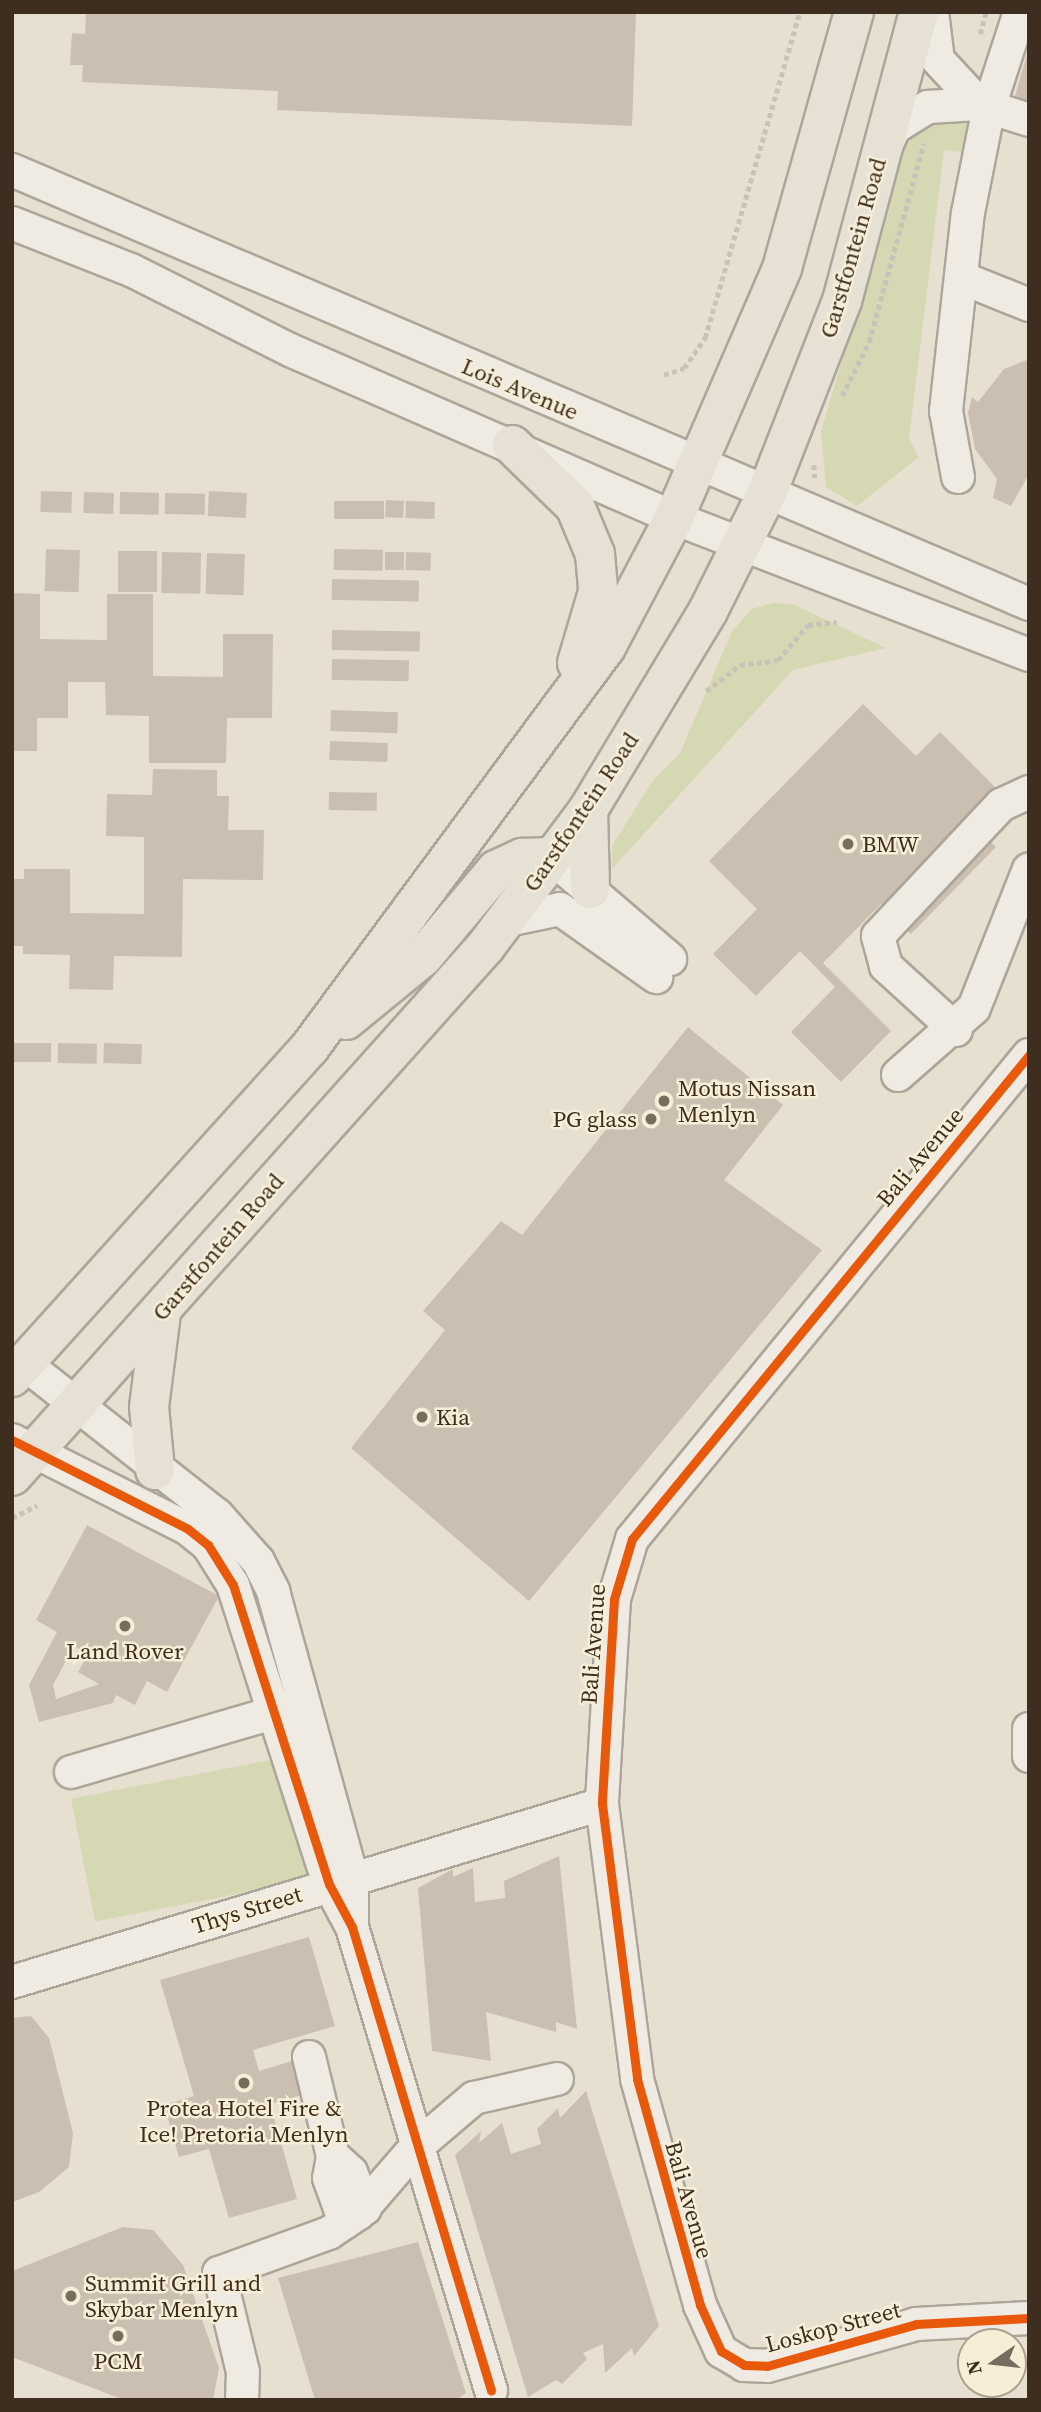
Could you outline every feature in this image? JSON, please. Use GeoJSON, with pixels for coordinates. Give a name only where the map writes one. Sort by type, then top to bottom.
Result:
{"type":"FeatureCollection","features":[{"type":"Feature","properties":{"kind":"main road"},"geometry":{"type":"LineString","coordinates":[[18,1370],[310,1047],[554,724],[606,647],[674,518],[782,268],[854,12]]}},
{"type":"Feature","properties":{"kind":"main road","name":"Garstfontein Road"},"geometry":{"type":"LineString","coordinates":[[19,1456],[79,1406],[161,1313],[507,920],[588,810],[673,673],[767,493],[842,301],[919,12]]}},
{"type":"Feature","properties":{"kind":"main road"},"geometry":{"type":"LineString","coordinates":[[512,445],[575,506],[595,554],[598,592],[591,625],[554,724]]}},
{"type":"Feature","properties":{"kind":"main road"},"geometry":{"type":"LineString","coordinates":[[588,810],[590,888]]}},
{"type":"Feature","properties":{"kind":"main road"},"geometry":{"type":"LineString","coordinates":[[310,1047],[423,957],[496,870],[522,858],[551,858]]}},
{"type":"Feature","properties":{"kind":"main road"},"geometry":{"type":"LineString","coordinates":[[155,1470],[149,1407],[161,1313]]}},
{"type":"Feature","properties":{"kind":"street"},"geometry":{"type":"LineString","coordinates":[[932,12],[938,60],[984,105]]}},
{"type":"Feature","properties":{"kind":"street"},"geometry":{"type":"LineString","coordinates":[[958,477],[946,411],[984,105],[1020,12]]}},
{"type":"Feature","properties":{"kind":"street"},"geometry":{"type":"LineString","coordinates":[[877,167],[894,128],[934,106],[984,105],[1029,120]]}},
{"type":"Feature","properties":{"kind":"street","name":"Lois Avenue"},"geometry":{"type":"LineString","coordinates":[[12,170],[1029,604]]}},
{"type":"Feature","properties":{"kind":"street"},"geometry":{"type":"LineString","coordinates":[[12,223],[131,270],[290,350],[674,518],[1029,655]]}},
{"type":"Feature","properties":{"kind":"street"},"geometry":{"type":"LineString","coordinates":[[962,278],[1029,305]]}},
{"type":"Feature","properties":{"kind":"street"},"geometry":{"type":"LineString","coordinates":[[956,1030],[886,966],[878,936],[1001,805],[1029,792]]}},
{"type":"Feature","properties":{"kind":"street"},"geometry":{"type":"LineString","coordinates":[[507,920],[560,909],[663,968],[590,888],[551,858]]}},
{"type":"Feature","properties":{"kind":"street"},"geometry":{"type":"LineString","coordinates":[[898,1074],[956,1030],[987,987],[1029,869]]}},
{"type":"Feature","properties":{"kind":"street","name":"Bali Avenue"},"geometry":{"type":"LineString","coordinates":[[732,2361],[712,2337],[700,2305],[640,2092],[603,1804],[614,1599],[632,1539],[1029,1055]]}},
{"type":"Feature","properties":{"kind":"street"},"geometry":{"type":"LineString","coordinates":[[18,1370],[79,1406],[155,1470],[243,1538],[273,1591],[290,1708],[341,1881],[414,2149],[491,2391]]}},
{"type":"Feature","properties":{"kind":"street"},"geometry":{"type":"LineString","coordinates":[[19,1456],[188,1529],[208,1545],[233,1585],[290,1708]]}},
{"type":"Feature","properties":{"kind":"street"},"geometry":{"type":"LineString","coordinates":[[71,1772],[290,1708]]}},
{"type":"Feature","properties":{"kind":"street"},"geometry":{"type":"LineString","coordinates":[[1029,1729],[1029,1756]]}},
{"type":"Feature","properties":{"kind":"street","name":"Thys Street"},"geometry":{"type":"LineString","coordinates":[[12,1982],[603,1804]]}},
{"type":"Feature","properties":{"kind":"street"},"geometry":{"type":"LineString","coordinates":[[309,2057],[332,2156],[351,2172],[355,2215]]}},
{"type":"Feature","properties":{"kind":"street"},"geometry":{"type":"LineString","coordinates":[[242,2400],[243,2372],[219,2273],[355,2215],[414,2149],[474,2098],[502,2087],[557,2079]]}},
{"type":"Feature","properties":{"kind":"street","name":"Loskop Street"},"geometry":{"type":"LineString","coordinates":[[732,2361],[767,2366],[916,2324],[1029,2318]]}},
{"type":"Feature","properties":{"kind":"path"},"geometry":{"type":"LineString","coordinates":[[664,375],[684,368],[705,338],[800,12]]}},
{"type":"Feature","properties":{"kind":"path"},"geometry":{"type":"LineString","coordinates":[[979,37],[986,12]]}},
{"type":"Feature","properties":{"kind":"path"},"geometry":{"type":"LineString","coordinates":[[838,404],[869,342],[934,106]]}},
{"type":"Feature","properties":{"kind":"path"},"geometry":{"type":"LineString","coordinates":[[813,453],[815,478]]}},
{"type":"Feature","properties":{"kind":"path"},"geometry":{"type":"LineString","coordinates":[[706,691],[740,665],[778,660],[808,625],[837,622]]}},
{"type":"Feature","properties":{"kind":"path"},"geometry":{"type":"LineString","coordinates":[[12,1518],[37,1505]]}},
{"type":"Feature","properties":{"kind":"green space"},"geometry":{"type":"Polygon","coordinates":[[[950,114],[971,125],[967,153],[944,150],[909,439],[919,457],[857,506],[826,487],[821,431],[907,140],[920,126],[950,114]]]}},
{"type":"Feature","properties":{"kind":"green space"},"geometry":{"type":"Polygon","coordinates":[[[773,603],[792,604],[886,648],[793,670],[612,869],[612,846],[652,782],[680,753],[732,631],[752,609],[773,603]]]}},
{"type":"Feature","properties":{"kind":"green space"},"geometry":{"type":"Polygon","coordinates":[[[291,1756],[315,1879],[95,1921],[71,1799],[291,1756]]]}},
{"type":"Feature","properties":{"kind":"building"},"geometry":{"type":"Polygon","coordinates":[[[86,12],[636,12],[632,126],[277,110],[278,91],[82,82],[83,65],[70,65],[72,33],[85,34],[86,12]]]}},
{"type":"Feature","properties":{"kind":"building"},"geometry":{"type":"Polygon","coordinates":[[[1029,51],[1029,111],[1012,106],[1029,51]]]}},
{"type":"Feature","properties":{"kind":"building"},"geometry":{"type":"Polygon","coordinates":[[[1029,359],[1029,474],[1011,506],[993,498],[997,479],[975,449],[968,413],[972,397],[978,402],[1004,369],[1029,359]]]}},
{"type":"Feature","properties":{"kind":"building"},"geometry":{"type":"Polygon","coordinates":[[[41,491],[72,492],[71,513],[40,512],[41,491]]]}},
{"type":"Feature","properties":{"kind":"building"},"geometry":{"type":"Polygon","coordinates":[[[209,491],[247,493],[246,518],[208,516],[209,491]]]}},
{"type":"Feature","properties":{"kind":"building"},"geometry":{"type":"Polygon","coordinates":[[[84,492],[114,493],[113,514],[83,513],[84,492]]]}},
{"type":"Feature","properties":{"kind":"building"},"geometry":{"type":"Polygon","coordinates":[[[120,492],[159,493],[159,515],[120,514],[120,492]]]}},
{"type":"Feature","properties":{"kind":"building"},"geometry":{"type":"Polygon","coordinates":[[[165,493],[205,494],[205,515],[165,514],[165,493]]]}},
{"type":"Feature","properties":{"kind":"building"},"geometry":{"type":"Polygon","coordinates":[[[386,500],[404,501],[403,518],[385,517],[386,500]]]}},
{"type":"Feature","properties":{"kind":"building"},"geometry":{"type":"Polygon","coordinates":[[[334,501],[384,501],[384,519],[334,519],[334,501]]]}},
{"type":"Feature","properties":{"kind":"building"},"geometry":{"type":"Polygon","coordinates":[[[406,501],[435,502],[434,519],[405,518],[406,501]]]}},
{"type":"Feature","properties":{"kind":"building"},"geometry":{"type":"Polygon","coordinates":[[[46,549],[80,550],[79,592],[45,591],[46,549]]]}},
{"type":"Feature","properties":{"kind":"building"},"geometry":{"type":"Polygon","coordinates":[[[334,549],[383,550],[383,571],[334,570],[334,549]]]}},
{"type":"Feature","properties":{"kind":"building"},"geometry":{"type":"Polygon","coordinates":[[[118,551],[157,551],[157,592],[118,592],[118,551]]]}},
{"type":"Feature","properties":{"kind":"building"},"geometry":{"type":"Polygon","coordinates":[[[162,552],[201,553],[200,594],[161,593],[162,552]]]}},
{"type":"Feature","properties":{"kind":"building"},"geometry":{"type":"Polygon","coordinates":[[[385,552],[404,552],[404,570],[385,570],[385,552]]]}},
{"type":"Feature","properties":{"kind":"building"},"geometry":{"type":"Polygon","coordinates":[[[406,552],[431,553],[430,571],[405,570],[406,552]]]}},
{"type":"Feature","properties":{"kind":"building"},"geometry":{"type":"Polygon","coordinates":[[[207,553],[245,554],[244,595],[206,594],[207,553]]]}},
{"type":"Feature","properties":{"kind":"building"},"geometry":{"type":"Polygon","coordinates":[[[332,579],[419,581],[419,602],[332,600],[332,579]]]}},
{"type":"Feature","properties":{"kind":"building"},"geometry":{"type":"Polygon","coordinates":[[[12,593],[40,594],[40,639],[107,640],[107,594],[153,594],[153,676],[223,677],[223,634],[273,634],[272,718],[227,718],[226,763],[149,763],[149,716],[106,715],[105,682],[68,682],[68,718],[37,718],[37,751],[12,751],[12,593]]]}},
{"type":"Feature","properties":{"kind":"building"},"geometry":{"type":"Polygon","coordinates":[[[332,630],[420,632],[420,652],[332,650],[332,630]]]}},
{"type":"Feature","properties":{"kind":"building"},"geometry":{"type":"Polygon","coordinates":[[[332,659],[409,660],[409,681],[332,680],[332,659]]]}},
{"type":"Feature","properties":{"kind":"building"},"geometry":{"type":"Polygon","coordinates":[[[863,704],[916,756],[940,732],[996,788],[967,818],[996,847],[911,934],[881,904],[823,963],[891,1031],[841,1082],[791,1032],[835,987],[800,951],[756,996],[713,954],[757,909],[709,861],[863,704]]]}},
{"type":"Feature","properties":{"kind":"building"},"geometry":{"type":"Polygon","coordinates":[[[331,710],[398,712],[397,733],[330,731],[331,710]]]}},
{"type":"Feature","properties":{"kind":"building"},"geometry":{"type":"Polygon","coordinates":[[[330,741],[388,743],[387,762],[329,760],[330,741]]]}},
{"type":"Feature","properties":{"kind":"building"},"geometry":{"type":"Polygon","coordinates":[[[153,769],[217,770],[217,796],[229,796],[228,830],[264,830],[263,880],[183,879],[182,957],[114,956],[113,990],[69,989],[70,955],[23,954],[23,946],[12,946],[12,879],[24,879],[24,869],[70,869],[70,913],[144,914],[144,837],[106,836],[107,794],[152,795],[153,769]]]}},
{"type":"Feature","properties":{"kind":"building"},"geometry":{"type":"Polygon","coordinates":[[[329,792],[377,793],[377,811],[329,810],[329,792]]]}},
{"type":"Feature","properties":{"kind":"building"},"geometry":{"type":"Polygon","coordinates":[[[688,1027],[783,1105],[724,1180],[822,1250],[529,1601],[351,1448],[445,1330],[423,1311],[501,1221],[522,1235],[688,1027]]]}},
{"type":"Feature","properties":{"kind":"building"},"geometry":{"type":"Polygon","coordinates":[[[12,1043],[51,1043],[51,1062],[12,1062],[12,1043]]]}},
{"type":"Feature","properties":{"kind":"building"},"geometry":{"type":"Polygon","coordinates":[[[58,1043],[97,1044],[97,1064],[58,1063],[58,1043]]]}},
{"type":"Feature","properties":{"kind":"building"},"geometry":{"type":"Polygon","coordinates":[[[104,1043],[142,1044],[141,1064],[103,1063],[104,1043]]]}},
{"type":"Feature","properties":{"kind":"building","name":"Land Rover"},"geometry":{"type":"Polygon","coordinates":[[[87,1525],[219,1596],[167,1692],[147,1681],[135,1705],[116,1695],[113,1703],[39,1722],[29,1685],[57,1632],[36,1620],[87,1525]],[[74,1646],[53,1685],[56,1699],[99,1684],[78,1672],[88,1654],[74,1646]]]}},
{"type":"Feature","properties":{"kind":"building"},"geometry":{"type":"Polygon","coordinates":[[[559,1856],[577,2029],[556,2022],[556,2032],[486,2012],[491,2061],[432,2051],[418,1888],[453,1869],[453,1877],[473,1868],[475,1902],[505,1898],[504,1881],[559,1856]]]}},
{"type":"Feature","properties":{"kind":"building","name":"Protea Hotel Fire & Ice! Pretoria Menlyn"},"geometry":{"type":"Polygon","coordinates":[[[309,1937],[335,2026],[253,2050],[259,2071],[292,2061],[302,2095],[270,2104],[297,2199],[229,2218],[209,2149],[179,2157],[164,2105],[194,2096],[160,1980],[309,1937]]]}},
{"type":"Feature","properties":{"kind":"building"},"geometry":{"type":"Polygon","coordinates":[[[31,2016],[49,2038],[73,2133],[69,2167],[39,2192],[12,2202],[12,2018],[31,2016]]]}},
{"type":"Feature","properties":{"kind":"building"},"geometry":{"type":"Polygon","coordinates":[[[586,2091],[659,2326],[634,2356],[632,2348],[605,2373],[603,2344],[583,2353],[587,2359],[562,2384],[556,2380],[528,2397],[455,2155],[481,2131],[479,2143],[502,2123],[511,2154],[541,2144],[537,2129],[558,2108],[560,2118],[586,2091]]]}},
{"type":"Feature","properties":{"kind":"building"},"geometry":{"type":"Polygon","coordinates":[[[123,2227],[153,2230],[183,2265],[219,2368],[213,2400],[124,2400],[12,2357],[12,2271],[123,2227]]]}},
{"type":"Feature","properties":{"kind":"building"},"geometry":{"type":"Polygon","coordinates":[[[418,2242],[466,2393],[456,2400],[315,2400],[278,2278],[418,2242]]]}},
{"type":"Feature","properties":{"kind":"cycle path"},"geometry":{"type":"LineString","coordinates":[[1029,1055],[632,1539],[614,1599],[602,1804],[637,2079],[700,2305],[721,2351],[744,2365],[767,2366],[916,2324],[1029,2318]]}},
{"type":"Feature","properties":{"kind":"cycle path"},"geometry":{"type":"LineString","coordinates":[[12,1440],[188,1529],[208,1545],[233,1585],[329,1884],[352,1927],[491,2391]]}},
{"type":"Feature","properties":{"kind":"place","name":"BMW"},"geometry":{"type":"Point","coordinates":[848,844]}},
{"type":"Feature","properties":{"kind":"place","name":"Motus Nissan Menlyn"},"geometry":{"type":"Point","coordinates":[664,1101]}},
{"type":"Feature","properties":{"kind":"place","name":"PG glass"},"geometry":{"type":"Point","coordinates":[651,1119]}},
{"type":"Feature","properties":{"kind":"place","name":"Kia"},"geometry":{"type":"Point","coordinates":[422,1417]}},
{"type":"Feature","properties":{"kind":"place","name":"Land Rover"},"geometry":{"type":"Point","coordinates":[125,1626]}},
{"type":"Feature","properties":{"kind":"place","name":"Protea Hotel Fire & Ice! Pretoria Menlyn"},"geometry":{"type":"Point","coordinates":[244,2083]}},
{"type":"Feature","properties":{"kind":"place","name":"Summit Grill and Skybar Menlyn"},"geometry":{"type":"Point","coordinates":[71,2296]}},
{"type":"Feature","properties":{"kind":"place","name":"PCM"},"geometry":{"type":"Point","coordinates":[118,2336]}}]}
